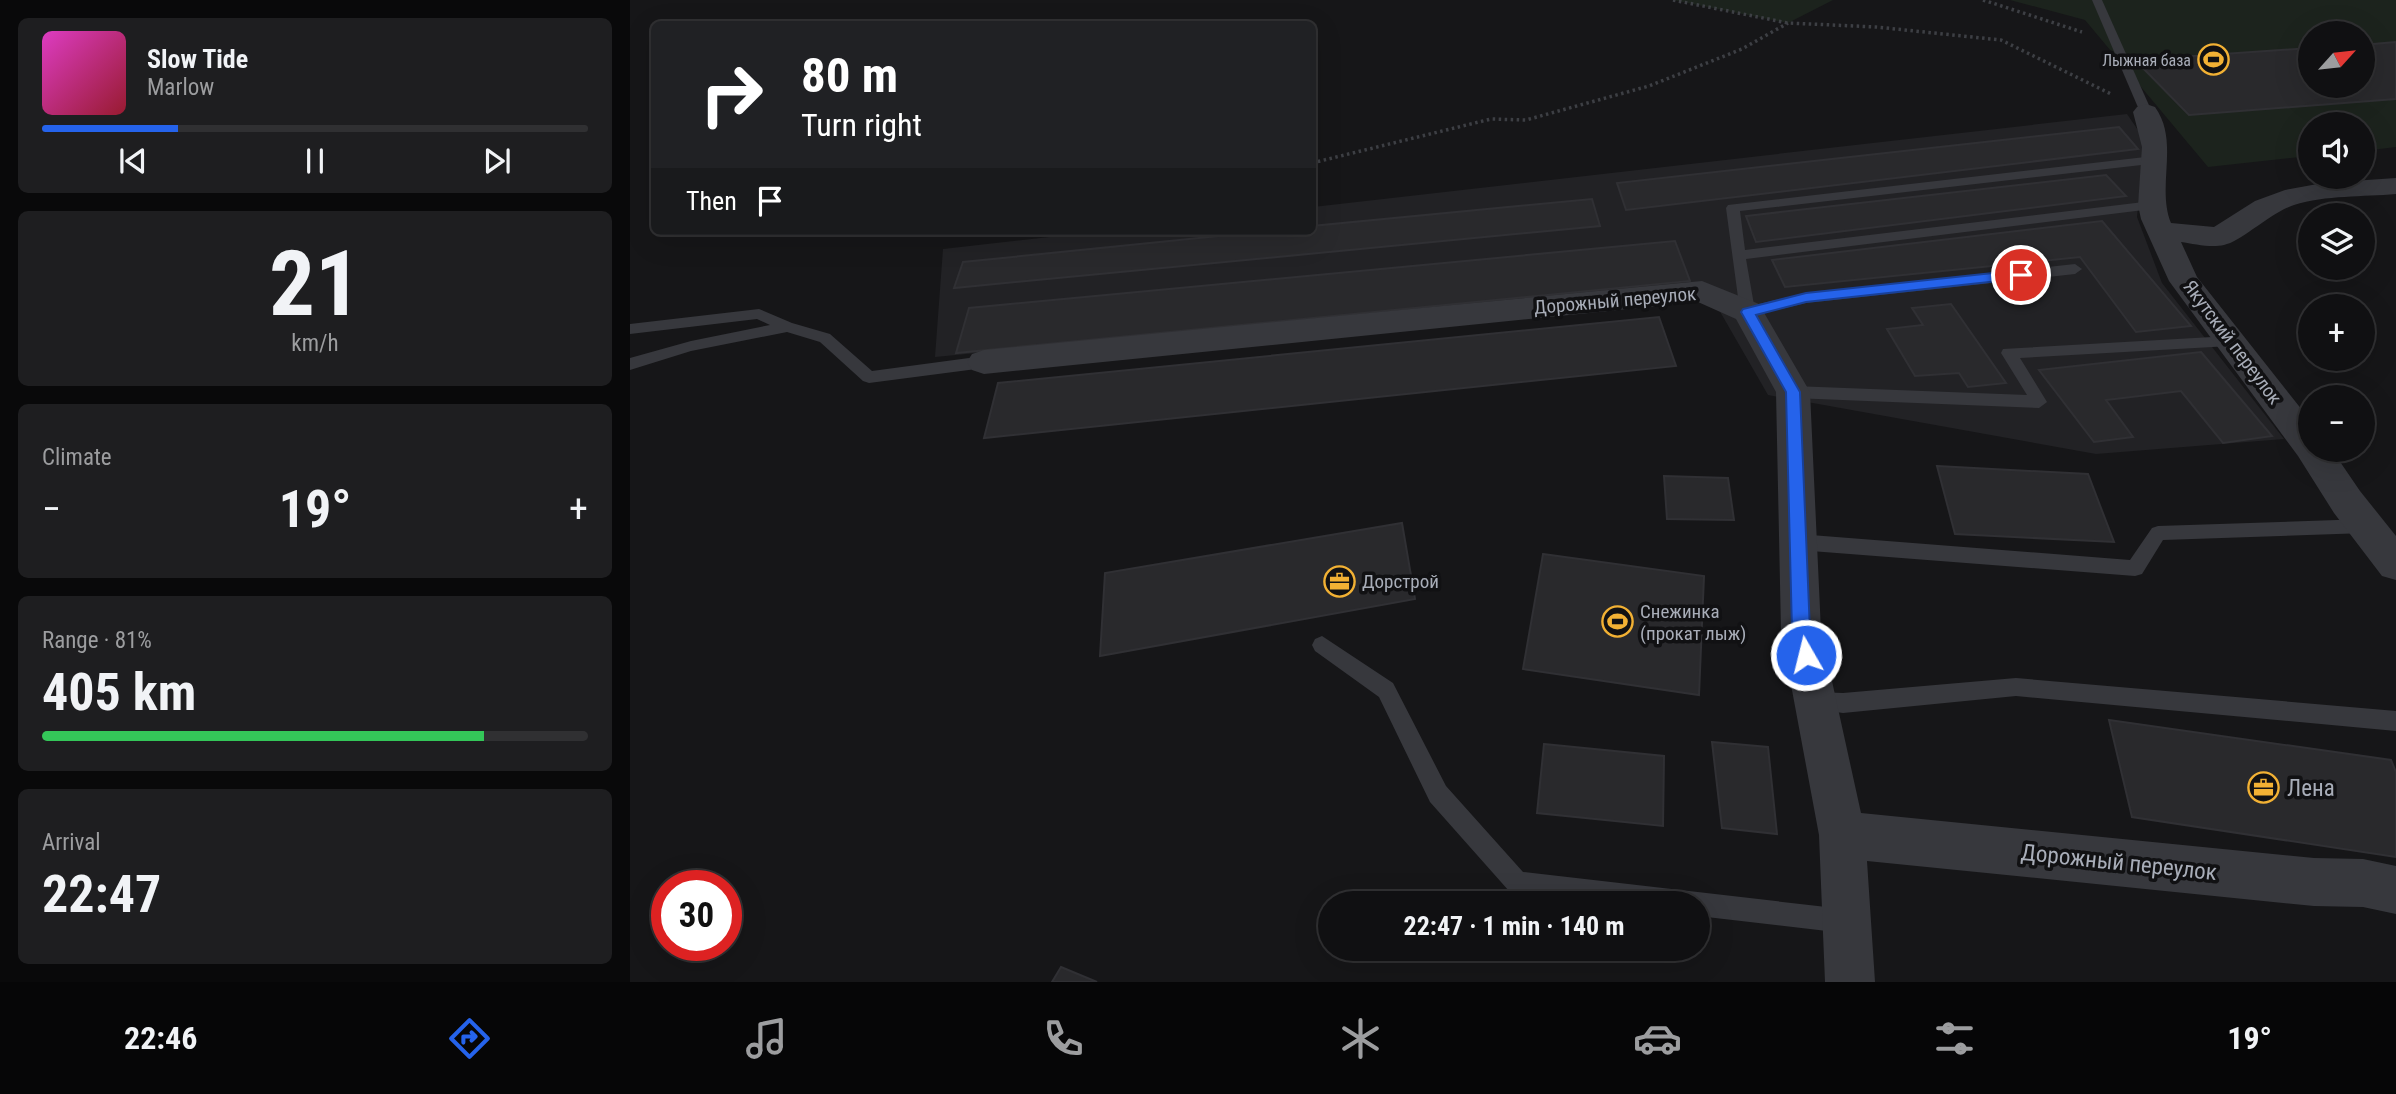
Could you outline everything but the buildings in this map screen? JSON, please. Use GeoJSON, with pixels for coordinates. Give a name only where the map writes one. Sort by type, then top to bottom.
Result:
{"type":"FeatureCollection","features":[{"type":"Feature","properties":{"kind":"street","name":"Якутский переулок"},"geometry":{"type":"LineString","coordinates":[[2146,112],[2155,147],[2156,218],[2184,281],[2298,430]]}},
{"type":"Feature","properties":{"kind":"street"},"geometry":{"type":"LineString","coordinates":[[2156,218],[2220,237],[2238,222],[2281,200],[2340,190],[2396,186]]}},
{"type":"Feature","properties":{"kind":"street","name":"Дорожный переулок"},"geometry":{"type":"LineString","coordinates":[[984,362],[1702,290],[1748,312]]}},
{"type":"Feature","properties":{"kind":"street"},"geometry":{"type":"LineString","coordinates":[[1748,312],[1793,392],[1801,631],[1842,835],[1850,982]]}},
{"type":"Feature","properties":{"kind":"street","name":"Якутский переулок"},"geometry":{"type":"LineString","coordinates":[[2321,462],[2396,564]]}},
{"type":"Feature","properties":{"kind":"street","name":"Дорожный переулок"},"geometry":{"type":"LineString","coordinates":[[1842,835],[2315,882],[2363,883],[2396,890]]}},
{"type":"Feature","properties":{"kind":"lane"},"geometry":{"type":"LineString","coordinates":[[2097,0],[2146,112]]}},
{"type":"Feature","properties":{"kind":"lane"},"geometry":{"type":"LineString","coordinates":[[2075,269],[1806,298],[1748,312],[1733,208],[2154,160]]}},
{"type":"Feature","properties":{"kind":"lane"},"geometry":{"type":"LineString","coordinates":[[1738,255],[2156,218]]}},
{"type":"Feature","properties":{"kind":"lane"},"geometry":{"type":"LineString","coordinates":[[630,329],[760,314],[787,327],[825,338],[869,377],[984,362]]}},
{"type":"Feature","properties":{"kind":"lane"},"geometry":{"type":"LineString","coordinates":[[630,364],[691,346],[787,327]]}},
{"type":"Feature","properties":{"kind":"lane"},"geometry":{"type":"LineString","coordinates":[[1793,392],[2039,402],[2009,353],[2230,341]]}},
{"type":"Feature","properties":{"kind":"lane"},"geometry":{"type":"LineString","coordinates":[[1798,542],[2134,568],[2158,533],[2366,526]]}},
{"type":"Feature","properties":{"kind":"lane"},"geometry":{"type":"LineString","coordinates":[[1322,645],[1387,690],[1438,794],[1517,883],[1586,891]]}},
{"type":"Feature","properties":{"kind":"lane"},"geometry":{"type":"LineString","coordinates":[[1815,701],[1843,703],[2016,687],[2396,722]]}},
{"type":"Feature","properties":{"kind":"lane"},"geometry":{"type":"LineString","coordinates":[[1710,905],[1847,921]]}},
{"type":"Feature","properties":{"kind":"path"},"geometry":{"type":"LineString","coordinates":[[1673,0],[1787,23],[1876,27],[2001,40],[2146,112]]}},
{"type":"Feature","properties":{"kind":"path"},"geometry":{"type":"LineString","coordinates":[[1983,0],[2080,29],[2088,40]]}},
{"type":"Feature","properties":{"kind":"path"},"geometry":{"type":"LineString","coordinates":[[1316,162],[1491,119],[1526,120],[1649,86],[1742,48],[1787,23]]}},
{"type":"Feature","properties":{"kind":"shaded area"},"geometry":{"type":"Polygon","coordinates":[[[1673,0],[1833,0],[1788,23],[1673,0]]]}},
{"type":"Feature","properties":{"kind":"shaded area","name":"Лыжная база"},"geometry":{"type":"Polygon","coordinates":[[[2010,0],[2396,0],[2396,147],[2375,150],[2375,112],[2298,112],[2298,157],[2208,167],[2085,20],[2010,0]]]}},
{"type":"Feature","properties":{"kind":"shaded area"},"geometry":{"type":"Polygon","coordinates":[[[2127,114],[2144,139],[2137,217],[2162,283],[2284,439],[2096,454],[1768,395],[1703,282],[935,357],[943,249],[1067,235],[1316,235],[1316,207],[2127,114]]]}},
{"type":"Feature","properties":{"kind":"place","name":"Лыжная база"},"geometry":{"type":"Point","coordinates":[2214,60]}},
{"type":"Feature","properties":{"kind":"place","name":"Дорстрой"},"geometry":{"type":"Point","coordinates":[1339,581]}},
{"type":"Feature","properties":{"kind":"place","name":"Снежинка (прокат лыж)"},"geometry":{"type":"Point","coordinates":[1617,622]}},
{"type":"Feature","properties":{"kind":"place","name":"Лена"},"geometry":{"type":"Point","coordinates":[2264,788]}},
{"type":"Feature","properties":{"kind":"route"},"geometry":{"type":"LineString","coordinates":[[1806,655],[1801,631],[1793,392],[1748,312],[1806,298],[2021,275]]}}]}
